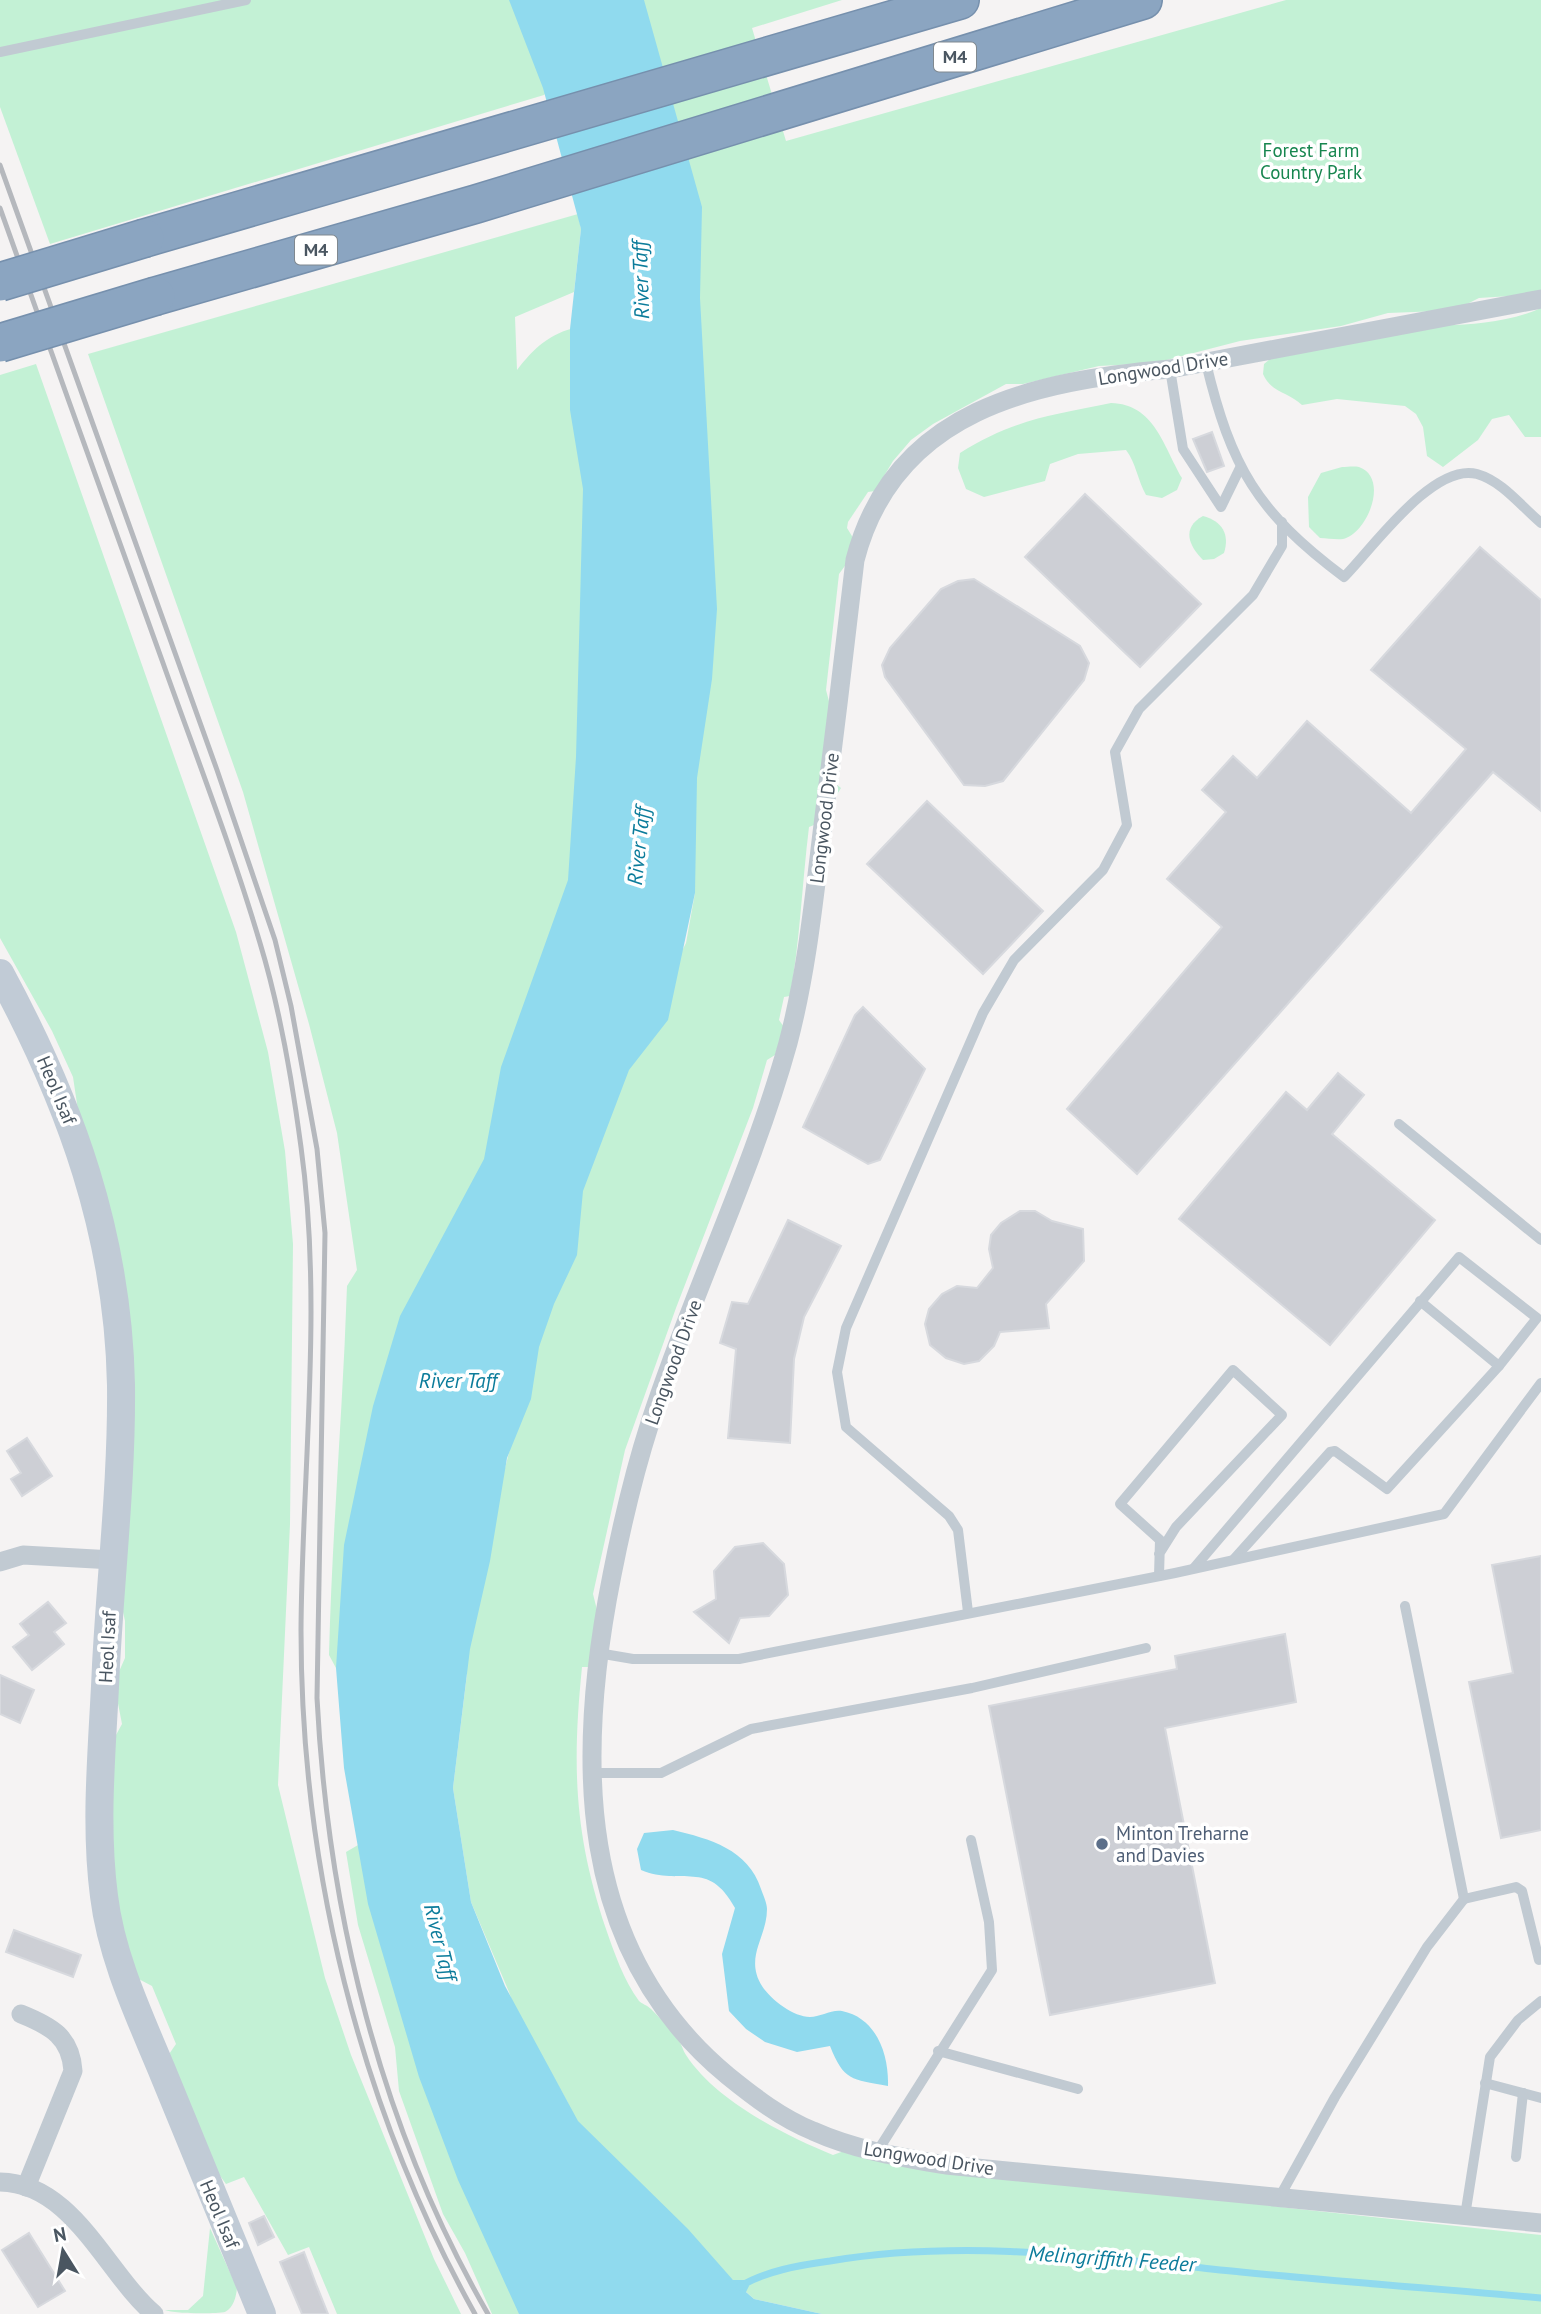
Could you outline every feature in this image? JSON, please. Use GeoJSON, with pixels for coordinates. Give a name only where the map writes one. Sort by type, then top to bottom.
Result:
{"type":"FeatureCollection","features":[{"type":"Feature","properties":{"kind":"highway"},"geometry":{"type":"LineString","coordinates":[[0,282],[960,0]]}},
{"type":"Feature","properties":{"kind":"highway","name":"M4"},"geometry":{"type":"LineString","coordinates":[[0,343],[476,204],[1140,1]]}},
{"type":"Feature","properties":{"kind":"main road","name":"Heol Isaf"},"geometry":{"type":"LineString","coordinates":[[0,973],[33,1035],[71,1120],[113,1284],[121,1385],[100,1811],[101,1863],[109,1928],[150,2043],[256,2312]]}},
{"type":"Feature","properties":{"kind":"street","name":"Longwood Drive"},"geometry":{"type":"LineString","coordinates":[[1541,299],[1206,363],[1125,373],[1021,393],[970,414],[920,448],[881,495],[863,532],[855,560],[810,935],[796,1010],[773,1094],[650,1423],[619,1541],[598,1653],[591,1773],[594,1822],[607,1885],[629,1947],[662,2008],[715,2065],[775,2111],[811,2131],[877,2153],[946,2165],[1541,2223]]}},
{"type":"Feature","properties":{"kind":"street"},"geometry":{"type":"LineString","coordinates":[[0,1562],[23,1555],[113,1560]]}},
{"type":"Feature","properties":{"kind":"street"},"geometry":{"type":"LineString","coordinates":[[21,2014],[48,2025],[65,2040],[72,2056],[73,2071],[26,2187]]}},
{"type":"Feature","properties":{"kind":"street"},"geometry":{"type":"LineString","coordinates":[[0,2182],[26,2187],[49,2199],[71,2217],[154,2314]]}},
{"type":"Feature","properties":{"kind":"lane"},"geometry":{"type":"LineString","coordinates":[[2,52],[246,0]]}},
{"type":"Feature","properties":{"kind":"lane"},"geometry":{"type":"LineString","coordinates":[[1206,363],[1218,410],[1240,468],[1264,504],[1316,556],[1344,577],[1420,494],[1446,479],[1474,473],[1499,484],[1541,523]]}},
{"type":"Feature","properties":{"kind":"lane"},"geometry":{"type":"LineString","coordinates":[[1170,369],[1183,449],[1221,506],[1240,468]]}},
{"type":"Feature","properties":{"kind":"lane"},"geometry":{"type":"LineString","coordinates":[[968,1612],[958,1530],[949,1516],[846,1427],[837,1372],[846,1328],[982,1013],[1014,960],[1103,870],[1127,825],[1115,752],[1139,709],[1253,595],[1282,546],[1282,522]]}},
{"type":"Feature","properties":{"kind":"lane"},"geometry":{"type":"LineString","coordinates":[[1399,1124],[1541,1240]]}},
{"type":"Feature","properties":{"kind":"lane"},"geometry":{"type":"LineString","coordinates":[[1194,1569],[1314,1431],[1459,1257],[1537,1318],[1499,1366],[1387,1489],[1335,1451],[1330,1452],[1233,1560]]}},
{"type":"Feature","properties":{"kind":"lane"},"geometry":{"type":"LineString","coordinates":[[1420,1301],[1499,1366]]}},
{"type":"Feature","properties":{"kind":"lane"},"geometry":{"type":"LineString","coordinates":[[1159,1576],[1160,1541],[1120,1504],[1233,1370],[1282,1416],[1176,1527],[1160,1554]]}},
{"type":"Feature","properties":{"kind":"lane"},"geometry":{"type":"LineString","coordinates":[[598,1653],[633,1659],[739,1659],[1194,1569],[1444,1514],[1541,1383]]}},
{"type":"Feature","properties":{"kind":"lane"},"geometry":{"type":"LineString","coordinates":[[1405,1606],[1464,1899]]}},
{"type":"Feature","properties":{"kind":"lane"},"geometry":{"type":"LineString","coordinates":[[591,1773],[661,1773],[751,1729],[972,1688],[1146,1648]]}},
{"type":"Feature","properties":{"kind":"lane"},"geometry":{"type":"LineString","coordinates":[[877,2153],[938,2051],[992,1970],[989,1922],[971,1840]]}},
{"type":"Feature","properties":{"kind":"lane"},"geometry":{"type":"LineString","coordinates":[[1279,2198],[1335,2097],[1427,1947],[1464,1899],[1509,1888],[1522,1891],[1539,1960]]}},
{"type":"Feature","properties":{"kind":"lane"},"geometry":{"type":"LineString","coordinates":[[1465,2217],[1490,2057],[1518,2020],[1541,2001]]}},
{"type":"Feature","properties":{"kind":"lane"},"geometry":{"type":"LineString","coordinates":[[938,2051],[1078,2089]]}},
{"type":"Feature","properties":{"kind":"lane"},"geometry":{"type":"LineString","coordinates":[[1485,2083],[1523,2093],[1539,2094]]}},
{"type":"Feature","properties":{"kind":"lane"},"geometry":{"type":"LineString","coordinates":[[1516,2157],[1523,2093]]}},
{"type":"Feature","properties":{"kind":"green space"},"geometry":{"type":"Polygon","coordinates":[[[0,0],[534,0],[553,86],[544,95],[50,244],[0,107],[0,0]]]}},
{"type":"Feature","properties":{"kind":"green space","name":"Forest Farm Country Park"},"geometry":{"type":"Polygon","coordinates":[[[635,0],[842,0],[752,28],[786,141],[1286,0],[1541,0],[1541,294],[1479,298],[1463,306],[1440,311],[1388,313],[1341,326],[1240,341],[1155,363],[1099,366],[1023,384],[1006,384],[933,424],[911,440],[893,461],[875,491],[868,492],[848,522],[847,528],[855,541],[850,559],[839,574],[826,690],[830,705],[824,774],[841,788],[819,823],[809,827],[790,996],[784,997],[779,1020],[784,1027],[775,1055],[767,1060],[753,1108],[625,1450],[593,1594],[607,1650],[588,1667],[582,1667],[577,1768],[578,1800],[587,1862],[606,1929],[629,1985],[639,2001],[651,2009],[673,2033],[699,2072],[733,2102],[773,2127],[833,2155],[844,2151],[1289,2208],[1541,2235],[1541,2314],[822,2314],[754,2299],[733,2280],[619,2232],[568,2103],[549,2069],[534,2064],[509,1992],[471,1902],[453,1788],[467,1674],[447,1625],[489,1530],[571,1213],[606,1102],[686,943],[695,893],[635,0]]]}},
{"type":"Feature","properties":{"kind":"green space"},"geometry":{"type":"Polygon","coordinates":[[[578,214],[581,229],[574,292],[515,317],[517,370],[543,342],[559,333],[578,327],[588,343],[583,858],[348,1654],[336,1668],[329,1655],[347,1286],[357,1270],[337,1133],[243,792],[88,354],[578,214]]]}},
{"type":"Feature","properties":{"kind":"green space"},"geometry":{"type":"Polygon","coordinates":[[[1541,308],[1541,437],[1525,437],[1509,415],[1492,419],[1478,440],[1443,467],[1427,456],[1423,427],[1416,414],[1405,406],[1337,399],[1302,405],[1275,389],[1263,374],[1264,364],[1270,359],[1444,325],[1506,319],[1541,308]]]}},
{"type":"Feature","properties":{"kind":"green space"},"geometry":{"type":"Polygon","coordinates":[[[36,364],[236,932],[268,1052],[285,1151],[293,1244],[290,1524],[278,1785],[325,1978],[351,2055],[434,2259],[461,2314],[337,2314],[309,2247],[288,2255],[244,2177],[226,2184],[210,2162],[165,2060],[176,2044],[152,1986],[131,1975],[109,1887],[110,1746],[122,1724],[114,1683],[125,1658],[125,1621],[119,1593],[128,1445],[73,1077],[52,1031],[0,938],[0,375],[36,364]]]}},
{"type":"Feature","properties":{"kind":"green space"},"geometry":{"type":"Polygon","coordinates":[[[1111,403],[1138,410],[1156,428],[1182,478],[1177,490],[1162,498],[1146,495],[1126,450],[1078,454],[1050,464],[1045,481],[984,497],[966,489],[958,468],[960,453],[997,433],[1032,420],[1111,403]]]}},
{"type":"Feature","properties":{"kind":"green space"},"geometry":{"type":"Polygon","coordinates":[[[1342,467],[1359,467],[1368,473],[1373,482],[1372,505],[1367,517],[1352,535],[1343,539],[1320,538],[1309,527],[1308,497],[1321,473],[1342,467]]]}},
{"type":"Feature","properties":{"kind":"green space"},"geometry":{"type":"Polygon","coordinates":[[[1203,516],[1220,525],[1225,534],[1224,553],[1214,559],[1203,560],[1191,543],[1192,526],[1203,516]]]}},
{"type":"Feature","properties":{"kind":"green space"},"geometry":{"type":"Polygon","coordinates":[[[365,1841],[524,2314],[492,2314],[465,2253],[443,2214],[399,2091],[395,2047],[358,1925],[346,1852],[365,1841]]]}},
{"type":"Feature","properties":{"kind":"green space"},"geometry":{"type":"Polygon","coordinates":[[[210,2228],[237,2288],[232,2305],[220,2313],[165,2310],[188,2310],[203,2296],[210,2228]]]}},
{"type":"Feature","properties":{"kind":"water","name":"River Taff"},"geometry":{"type":"Polygon","coordinates":[[[509,0],[644,0],[702,207],[700,298],[717,609],[712,679],[697,778],[695,893],[668,1020],[629,1070],[583,1191],[577,1255],[554,1304],[539,1347],[531,1399],[507,1458],[490,1561],[470,1649],[453,1788],[471,1902],[505,1986],[578,2121],[688,2229],[733,2280],[744,2280],[749,2286],[746,2292],[754,2299],[822,2314],[519,2314],[458,2180],[419,2077],[368,1904],[344,1768],[336,1668],[344,1545],[373,1406],[400,1316],[484,1159],[501,1067],[568,880],[576,757],[583,489],[570,410],[570,329],[581,229],[543,88],[509,0]]]}},
{"type":"Feature","properties":{"kind":"water"},"geometry":{"type":"Polygon","coordinates":[[[673,1830],[714,1842],[747,1864],[755,1875],[767,1907],[755,1966],[762,1986],[777,2002],[797,2014],[810,2017],[842,2011],[864,2021],[883,2050],[888,2086],[850,2076],[840,2066],[830,2046],[797,2052],[765,2042],[746,2029],[729,2011],[722,1954],[735,1908],[715,1883],[704,1878],[669,1876],[641,1870],[637,1849],[644,1833],[673,1830]]]}},
{"type":"Feature","properties":{"kind":"building"},"geometry":{"type":"Polygon","coordinates":[[[1212,432],[1224,466],[1207,472],[1193,439],[1212,432]]]}},
{"type":"Feature","properties":{"kind":"building"},"geometry":{"type":"Polygon","coordinates":[[[1085,494],[1201,604],[1140,667],[1025,557],[1085,494]]]}},
{"type":"Feature","properties":{"kind":"building"},"geometry":{"type":"Polygon","coordinates":[[[1480,547],[1541,600],[1541,811],[1493,772],[1137,1174],[1067,1109],[1222,927],[1167,879],[1226,812],[1202,790],[1233,756],[1257,778],[1307,721],[1411,813],[1466,749],[1371,670],[1480,547]]]}},
{"type":"Feature","properties":{"kind":"building"},"geometry":{"type":"Polygon","coordinates":[[[974,579],[1080,646],[1089,663],[1084,680],[1003,781],[985,786],[964,785],[885,677],[882,665],[890,648],[941,589],[958,581],[974,579]]]}},
{"type":"Feature","properties":{"kind":"building"},"geometry":{"type":"Polygon","coordinates":[[[927,801],[1043,911],[983,974],[867,864],[927,801]]]}},
{"type":"Feature","properties":{"kind":"building"},"geometry":{"type":"Polygon","coordinates":[[[863,1007],[925,1069],[880,1160],[868,1164],[803,1127],[855,1015],[863,1007]]]}},
{"type":"Feature","properties":{"kind":"building"},"geometry":{"type":"Polygon","coordinates":[[[1338,1073],[1364,1095],[1332,1134],[1435,1220],[1330,1345],[1179,1219],[1286,1092],[1307,1110],[1338,1073]]]}},
{"type":"Feature","properties":{"kind":"building"},"geometry":{"type":"Polygon","coordinates":[[[1020,1211],[1035,1211],[1052,1221],[1083,1229],[1084,1261],[1046,1304],[1049,1328],[1000,1332],[994,1346],[979,1361],[964,1364],[946,1358],[930,1345],[925,1324],[929,1309],[942,1294],[957,1286],[977,1288],[993,1268],[989,1249],[991,1235],[1001,1223],[1020,1211]]]}},
{"type":"Feature","properties":{"kind":"building"},"geometry":{"type":"Polygon","coordinates":[[[788,1220],[841,1246],[804,1317],[794,1359],[790,1443],[728,1438],[736,1349],[720,1343],[732,1302],[748,1304],[788,1220]]]}},
{"type":"Feature","properties":{"kind":"building"},"geometry":{"type":"Polygon","coordinates":[[[27,1438],[52,1476],[22,1496],[11,1479],[21,1473],[7,1451],[27,1438]]]}},
{"type":"Feature","properties":{"kind":"building"},"geometry":{"type":"Polygon","coordinates":[[[763,1543],[784,1564],[788,1595],[769,1616],[740,1618],[729,1643],[694,1612],[716,1599],[714,1571],[735,1547],[763,1543]]]}},
{"type":"Feature","properties":{"kind":"building"},"geometry":{"type":"Polygon","coordinates":[[[1541,1556],[1541,1830],[1501,1838],[1469,1682],[1513,1673],[1492,1565],[1541,1556]]]}},
{"type":"Feature","properties":{"kind":"building"},"geometry":{"type":"Polygon","coordinates":[[[48,1602],[66,1623],[54,1632],[64,1644],[32,1670],[13,1647],[29,1635],[20,1624],[48,1602]]]}},
{"type":"Feature","properties":{"kind":"building","name":"Minton Treharne and Davies"},"geometry":{"type":"Polygon","coordinates":[[[1285,1634],[1296,1702],[1165,1728],[1215,1983],[1050,2015],[989,1706],[1177,1669],[1175,1656],[1285,1634]]]}},
{"type":"Feature","properties":{"kind":"building"},"geometry":{"type":"Polygon","coordinates":[[[0,1675],[34,1690],[20,1723],[0,1714],[0,1675]]]}},
{"type":"Feature","properties":{"kind":"building"},"geometry":{"type":"Polygon","coordinates":[[[14,1930],[81,1955],[73,1977],[6,1952],[14,1930]]]}},
{"type":"Feature","properties":{"kind":"building"},"geometry":{"type":"Polygon","coordinates":[[[264,2216],[274,2237],[258,2245],[249,2223],[264,2216]]]}},
{"type":"Feature","properties":{"kind":"building"},"geometry":{"type":"Polygon","coordinates":[[[29,2233],[65,2291],[38,2307],[2,2250],[29,2233]]]}},
{"type":"Feature","properties":{"kind":"building"},"geometry":{"type":"Polygon","coordinates":[[[304,2252],[328,2314],[302,2314],[280,2262],[304,2252]]]}},
{"type":"Feature","properties":{"kind":"waterway","name":"Melingriffith Feeder"},"geometry":{"type":"LineString","coordinates":[[739,2287],[771,2273],[819,2263],[881,2254],[984,2251],[1087,2256],[1278,2276],[1541,2298]]}},
{"type":"Feature","properties":{"kind":"railway"},"geometry":{"type":"LineString","coordinates":[[0,165],[217,770],[275,940],[291,1006],[317,1149],[325,1233],[317,1698],[333,1858],[347,1938],[389,2093],[417,2169],[450,2243],[488,2314]]}},
{"type":"Feature","properties":{"kind":"railway"},"geometry":{"type":"LineString","coordinates":[[0,208],[226,837],[260,943],[279,1019],[301,1147],[307,1207],[311,1328],[301,1630],[304,1719],[312,1808],[325,1896],[369,2069],[399,2153],[434,2235],[475,2314]]}},
{"type":"Feature","properties":{"kind":"place","name":"Minton Treharne and Davies"},"geometry":{"type":"Point","coordinates":[1102,1844]}}]}
